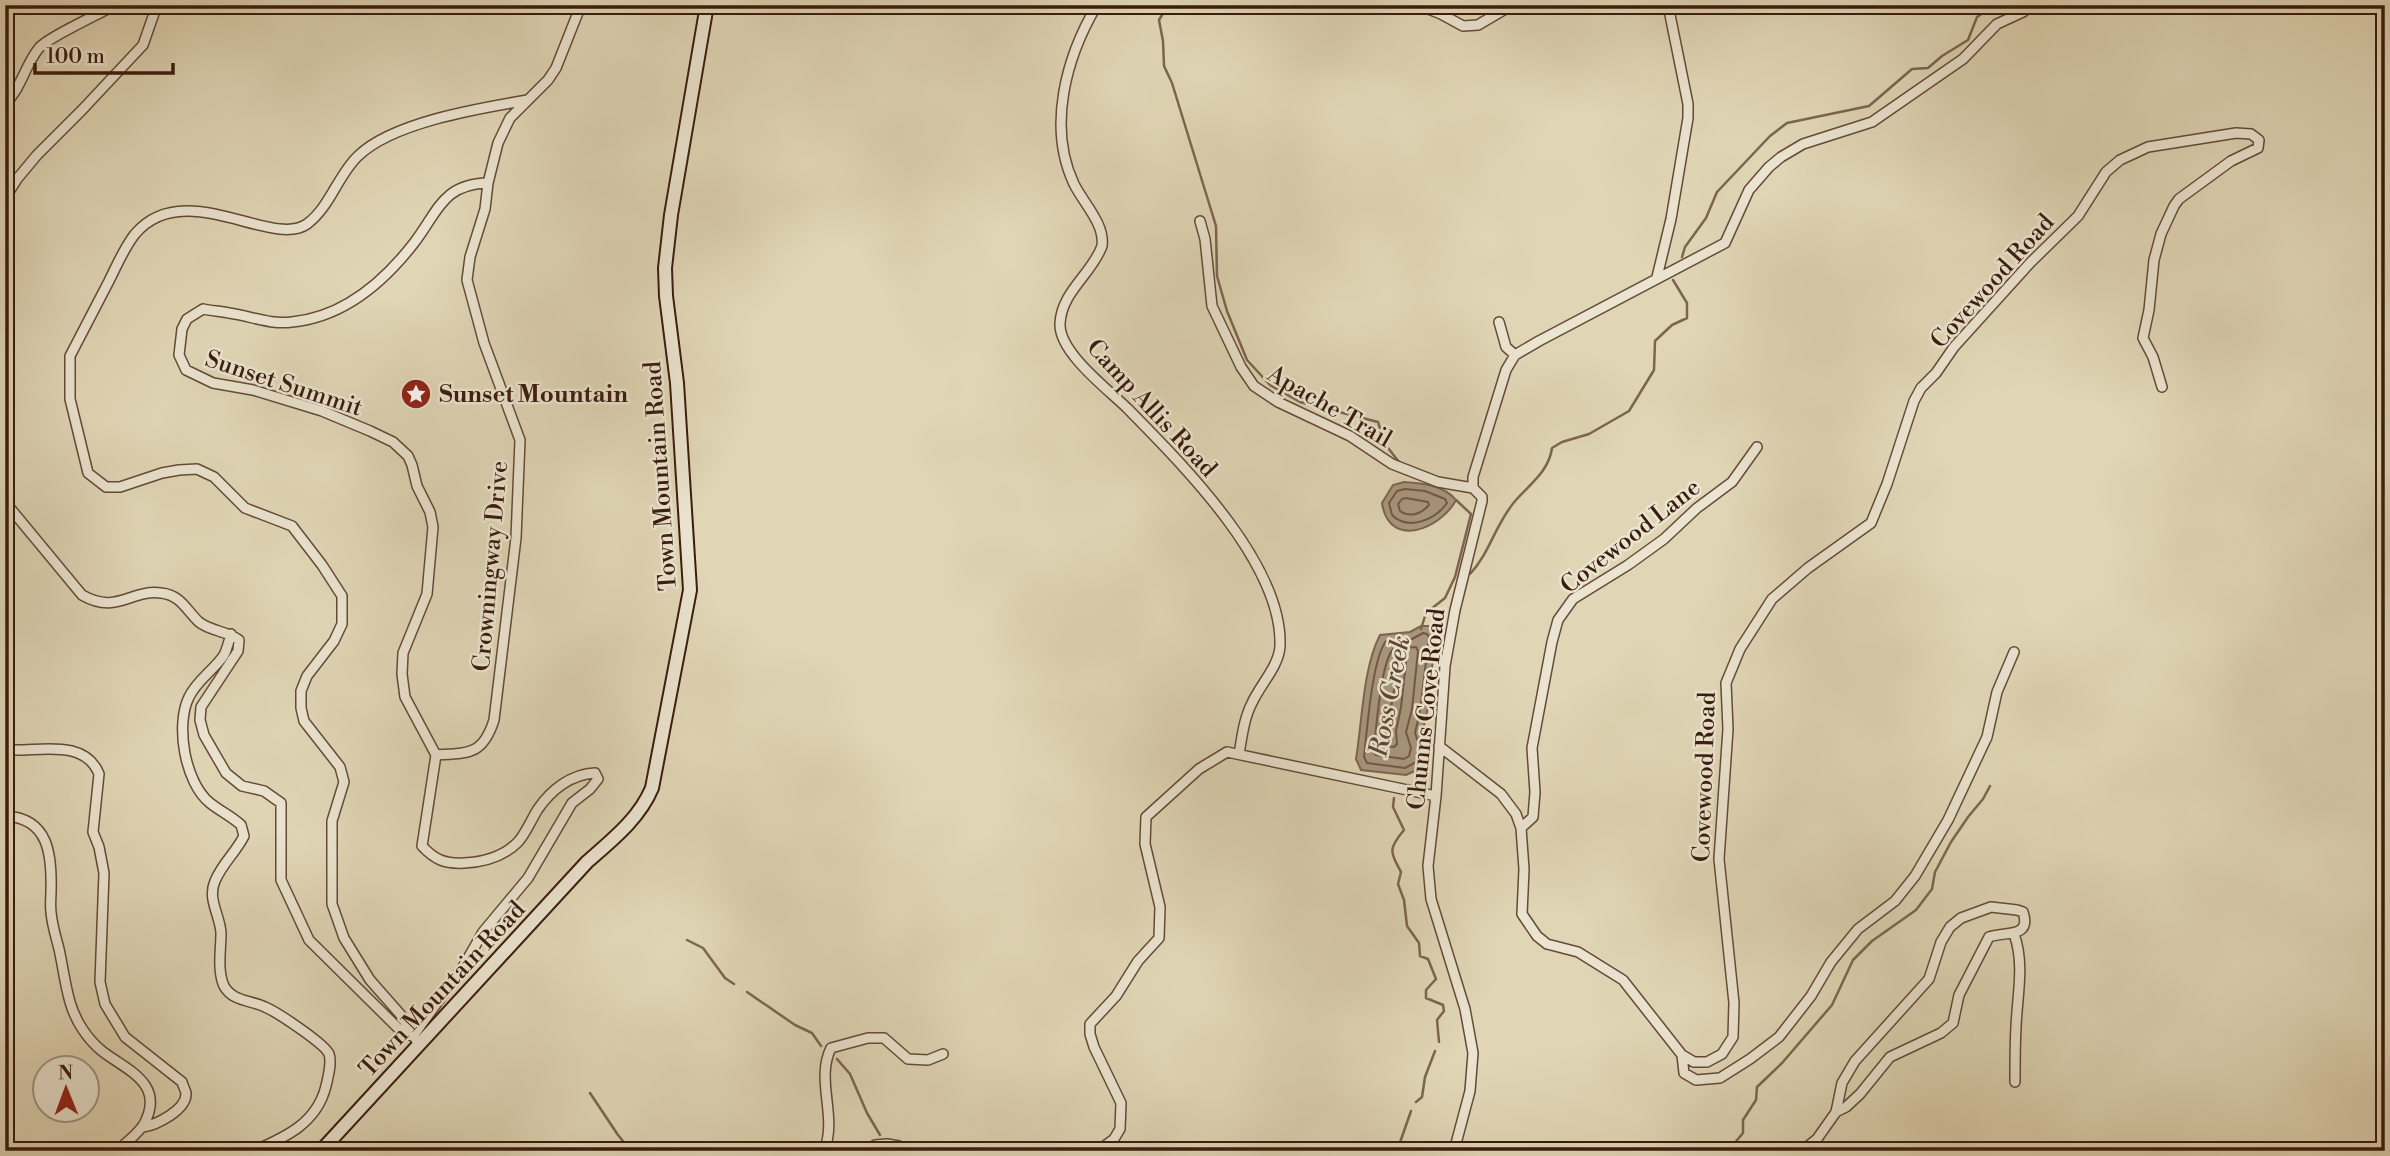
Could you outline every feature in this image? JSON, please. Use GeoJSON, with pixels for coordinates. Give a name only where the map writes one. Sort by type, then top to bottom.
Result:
{"type":"FeatureCollection","features":[{"type":"Feature","properties":{"kind":"main road","name":"Town Mountain Road"},"geometry":{"type":"LineString","coordinates":[[321,1151],[416,1040],[587,862],[637,815],[647,800],[656,776],[690,590],[677,383],[665,268],[671,215],[707,5]]}},
{"type":"Feature","properties":{"kind":"street"},"geometry":{"type":"LineString","coordinates":[[5,104],[14,95],[30,60],[41,45],[115,5]]}},
{"type":"Feature","properties":{"kind":"street"},"geometry":{"type":"LineString","coordinates":[[5,198],[37,155],[143,45],[157,5]]}},
{"type":"Feature","properties":{"kind":"street","name":"Camp Allis Road"},"geometry":{"type":"LineString","coordinates":[[1097,5],[1067,72],[1062,127],[1066,159],[1073,181],[1104,236],[1102,246],[1064,305],[1060,327],[1062,337],[1077,359],[1200,486],[1227,520],[1265,581],[1274,608],[1280,647],[1277,658],[1250,705],[1239,754]]}},
{"type":"Feature","properties":{"kind":"street"},"geometry":{"type":"LineString","coordinates":[[1418,5],[1458,24],[1470,26],[1485,22],[1513,5]]}},
{"type":"Feature","properties":{"kind":"street"},"geometry":{"type":"LineString","coordinates":[[1657,277],[1671,219],[1688,118],[1688,104],[1668,5]]}},
{"type":"Feature","properties":{"kind":"street"},"geometry":{"type":"LineString","coordinates":[[1499,322],[1506,347],[1515,355],[1725,243],[1749,190],[1781,157],[1802,144],[1872,122],[1964,59],[1997,24],[2024,12],[2029,5]]}},
{"type":"Feature","properties":{"kind":"street"},"geometry":{"type":"LineString","coordinates":[[488,183],[498,143],[510,118],[548,80],[556,68],[579,6]]}},
{"type":"Feature","properties":{"kind":"street"},"geometry":{"type":"LineString","coordinates":[[416,1040],[400,1014],[370,979],[350,948],[332,904],[332,821],[344,782],[340,767],[304,721],[301,691],[307,676],[334,641],[342,624],[342,596],[323,565],[292,526],[245,508],[214,477],[197,469],[171,472],[120,487],[106,487],[88,473],[70,399],[68,366],[70,356],[124,251],[136,233],[153,219],[190,211],[211,212],[280,229],[295,229],[306,224],[321,209],[356,157],[377,141],[468,111],[528,100]]}},
{"type":"Feature","properties":{"kind":"street","name":"Covewood Road"},"geometry":{"type":"LineString","coordinates":[[1682,1055],[1694,1062],[1707,1062],[1722,1054],[1733,1037],[1734,1003],[1719,859],[1728,729],[1726,683],[1740,649],[1772,598],[1808,568],[1871,523],[1921,388],[1993,302],[2078,216],[2106,172],[2133,153],[2148,147],[2236,133],[2251,134],[2259,140],[2258,148],[2231,160],[2179,199],[2161,234],[2154,260],[2143,338],[2153,357],[2162,387]]}},
{"type":"Feature","properties":{"kind":"street","name":"Sunset Summit"},"geometry":{"type":"LineString","coordinates":[[436,755],[405,697],[402,674],[403,653],[427,594],[433,527],[430,512],[417,486],[408,456],[393,442],[322,411],[253,390],[199,378],[186,370],[179,355],[179,342],[187,319],[203,309],[267,322],[290,323],[315,319],[355,302],[378,283],[414,243],[443,199],[453,191],[478,183],[488,183]]}},
{"type":"Feature","properties":{"kind":"street","name":"Crowningway Drive"},"geometry":{"type":"LineString","coordinates":[[436,755],[465,753],[489,738],[495,720],[516,538],[520,440],[484,343],[467,280],[470,257],[485,209],[488,183]]}},
{"type":"Feature","properties":{"kind":"street","name":"Apache Trail"},"geometry":{"type":"LineString","coordinates":[[1200,221],[1205,239],[1212,306],[1241,367],[1254,386],[1278,402],[1350,436],[1381,458],[1403,469],[1437,482],[1473,488]]}},
{"type":"Feature","properties":{"kind":"street","name":"Chunns Cove Road"},"geometry":{"type":"LineString","coordinates":[[1454,1151],[1470,1091],[1473,1054],[1465,1009],[1439,927],[1428,866],[1444,678],[1451,631],[1482,501],[1473,488],[1476,463],[1500,383],[1515,355]]}},
{"type":"Feature","properties":{"kind":"street","name":"Covewood Lane"},"geometry":{"type":"LineString","coordinates":[[1521,828],[1533,817],[1535,792],[1532,748],[1558,620],[1573,599],[1655,546],[1697,508],[1732,482],[1757,447]]}},
{"type":"Feature","properties":{"kind":"street"},"geometry":{"type":"LineString","coordinates":[[5,502],[82,595],[96,603],[112,603],[160,592],[181,600],[200,622],[239,640],[238,651],[201,707],[200,720],[204,735],[226,773],[242,786],[264,790],[281,803],[281,880],[309,940],[404,1034],[416,1040]]}},
{"type":"Feature","properties":{"kind":"street"},"geometry":{"type":"LineString","coordinates":[[231,635],[224,654],[199,681],[189,696],[183,713],[186,758],[197,786],[209,802],[241,825],[244,836],[214,883],[212,900],[221,930],[220,952],[224,985],[233,997],[266,1007],[319,1041],[329,1054],[329,1070],[317,1110],[287,1136],[254,1151]]}},
{"type":"Feature","properties":{"kind":"street"},"geometry":{"type":"LineString","coordinates":[[1439,746],[1501,794],[1516,814],[1521,828],[1524,869],[1521,914],[1537,936],[1547,944],[1578,952],[1623,980],[1682,1055],[1684,1073],[1696,1080],[1720,1078],[1779,1037],[1811,996],[1830,962],[1858,929],[1895,901],[1915,876],[1948,820],[1987,737],[1997,692],[2014,652]]}},
{"type":"Feature","properties":{"kind":"street"},"geometry":{"type":"LineString","coordinates":[[5,744],[13,750],[58,747],[69,750],[96,766],[99,774],[93,832],[104,873],[100,982],[105,1004],[125,1037],[182,1082],[186,1093],[183,1104],[174,1112],[155,1125],[143,1127]]}},
{"type":"Feature","properties":{"kind":"street"},"geometry":{"type":"LineString","coordinates":[[1098,1151],[1114,1139],[1120,1129],[1121,1103],[1094,1048],[1090,1024],[1116,996],[1138,961],[1159,938],[1160,908],[1145,844],[1146,817],[1199,769],[1227,751],[1436,796]]}},
{"type":"Feature","properties":{"kind":"street"},"geometry":{"type":"LineString","coordinates":[[416,1040],[483,932],[528,878],[572,803],[598,779],[594,774],[576,776],[552,793],[539,807],[519,840],[504,853],[486,862],[447,863],[432,857],[422,846],[436,755]]}},
{"type":"Feature","properties":{"kind":"street"},"geometry":{"type":"LineString","coordinates":[[5,816],[17,816],[34,824],[49,847],[50,910],[70,1004],[77,1020],[101,1050],[133,1070],[143,1081],[149,1096],[150,1111],[143,1127],[118,1151]]}},
{"type":"Feature","properties":{"kind":"street"},"geometry":{"type":"LineString","coordinates":[[1802,1151],[1817,1139],[1836,1112],[1842,1083],[1855,1061],[1929,979],[1941,942],[1950,927],[1961,918],[1991,907],[2023,912],[2023,928],[2014,934],[1999,933],[1989,937],[1959,995],[1953,1023],[1941,1033],[1889,1057],[1860,1094],[1836,1112]]}},
{"type":"Feature","properties":{"kind":"street"},"geometry":{"type":"LineString","coordinates":[[2014,934],[2019,946],[2020,1000],[2016,1024],[2014,1082]]}},
{"type":"Feature","properties":{"kind":"street"},"geometry":{"type":"LineString","coordinates":[[824,1151],[831,1120],[826,1090],[827,1058],[831,1048],[868,1038],[884,1038],[908,1059],[928,1060],[943,1054]]}},
{"type":"Feature","properties":{"kind":"street"},"geometry":{"type":"LineString","coordinates":[[871,1151],[875,1145],[887,1144],[899,1146],[902,1151]]}},
{"type":"Feature","properties":{"kind":"water"},"geometry":{"type":"Polygon","coordinates":[[[1404,482],[1439,488],[1456,500],[1449,510],[1428,526],[1405,530],[1394,526],[1387,518],[1382,503],[1393,485],[1404,482]]]}},
{"type":"Feature","properties":{"kind":"water"},"geometry":{"type":"Polygon","coordinates":[[[1421,626],[1431,626],[1436,633],[1422,734],[1427,746],[1422,768],[1406,775],[1361,770],[1356,759],[1374,648],[1380,635],[1410,632],[1421,626]]]}},
{"type":"Feature","properties":{"kind":"waterway"},"geometry":{"type":"LineString","coordinates":[[1168,5],[1159,20],[1164,66],[1172,83],[1216,226],[1217,276],[1227,311],[1247,360],[1270,385],[1300,402],[1378,422],[1385,444],[1399,462]]}},
{"type":"Feature","properties":{"kind":"waterway"},"geometry":{"type":"LineString","coordinates":[[1682,257],[1685,247],[1706,218],[1717,192],[1770,136],[1787,123],[1869,106],[1912,69],[1928,68],[1968,40],[1977,17],[1995,5]]}},
{"type":"Feature","properties":{"kind":"waterway"},"geometry":{"type":"LineString","coordinates":[[1470,574],[1483,557],[1509,509],[1547,464],[1552,448],[1589,434],[1629,411],[1654,370],[1655,341],[1672,325],[1687,318],[1687,303],[1673,280]]}},
{"type":"Feature","properties":{"kind":"waterway"},"geometry":{"type":"LineString","coordinates":[[1421,629],[1426,613],[1445,598],[1455,577],[1471,514],[1456,500]]}},
{"type":"Feature","properties":{"kind":"waterway"},"geometry":{"type":"LineString","coordinates":[[1728,1151],[1743,1133],[1743,1120],[1756,1100],[1757,1087],[1782,1063],[1832,1005],[1853,960],[1872,941],[1916,910],[1932,889],[1935,872],[1951,842],[1990,786]]}},
{"type":"Feature","properties":{"kind":"waterway","name":"Ross Creek"},"geometry":{"type":"LineString","coordinates":[[1394,798],[1393,807],[1404,830],[1392,850],[1401,872],[1398,884],[1404,900],[1407,926],[1419,943],[1420,956],[1428,959],[1436,979],[1426,990],[1426,998],[1443,1005],[1444,1011],[1437,1020],[1439,1042]]}},
{"type":"Feature","properties":{"kind":"waterway"},"geometry":{"type":"LineString","coordinates":[[687,940],[703,948],[725,978],[734,984]]}},
{"type":"Feature","properties":{"kind":"waterway"},"geometry":{"type":"LineString","coordinates":[[747,992],[795,1025],[812,1033],[821,1046]]}},
{"type":"Feature","properties":{"kind":"waterway","name":"Ross Creek"},"geometry":{"type":"LineString","coordinates":[[1416,1102],[1422,1097],[1425,1077],[1435,1051]]}},
{"type":"Feature","properties":{"kind":"waterway"},"geometry":{"type":"LineString","coordinates":[[837,1059],[850,1074],[880,1135]]}},
{"type":"Feature","properties":{"kind":"waterway"},"geometry":{"type":"LineString","coordinates":[[590,1093],[631,1151]]}},
{"type":"Feature","properties":{"kind":"waterway","name":"Ross Creek"},"geometry":{"type":"LineString","coordinates":[[1397,1151],[1411,1111]]}},
{"type":"Feature","properties":{"kind":"place","name":"Sunset Mountain"},"geometry":{"type":"Point","coordinates":[416,394]}}]}
